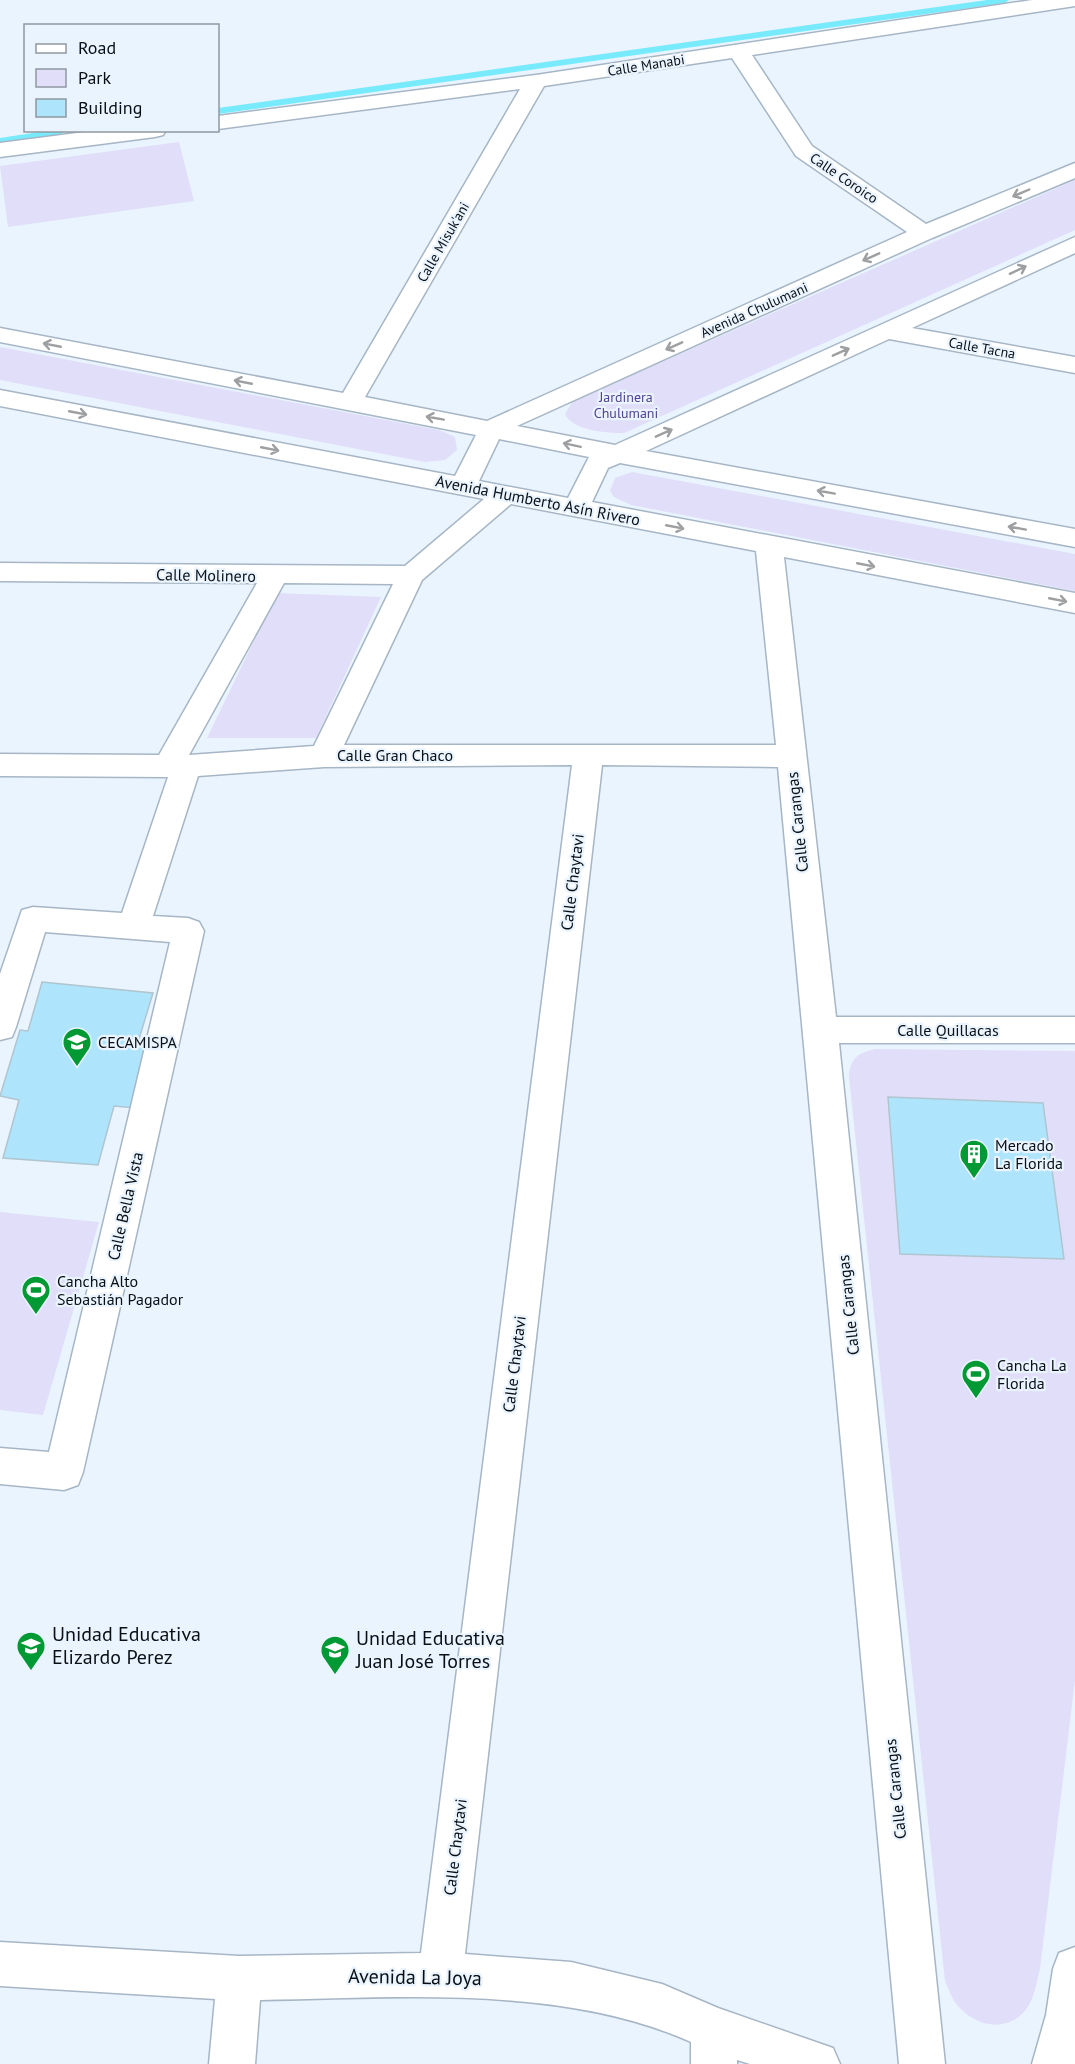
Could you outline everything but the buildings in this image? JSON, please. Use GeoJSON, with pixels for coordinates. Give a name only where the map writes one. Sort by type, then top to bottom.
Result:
{"type":"FeatureCollection","features":[{"type":"Feature","properties":{"kind":"street","name":"Calle Manabi"},"geometry":{"type":"LineString","coordinates":[[219,122],[536,81],[1073,0]]}},
{"type":"Feature","properties":{"kind":"street","name":"Calle Coroico"},"geometry":{"type":"LineString","coordinates":[[738,51],[804,151],[924,233]]}},
{"type":"Feature","properties":{"kind":"street","name":"Calle Misuk'ani"},"geometry":{"type":"LineString","coordinates":[[350,402],[536,81]]}},
{"type":"Feature","properties":{"kind":"street"},"geometry":{"type":"LineString","coordinates":[[0,150],[140,132]]}},
{"type":"Feature","properties":{"kind":"street","name":"Avenida Chulumani"},"geometry":{"type":"LineString","coordinates":[[492,428],[924,233],[1075,170]]}},
{"type":"Feature","properties":{"kind":"street"},"geometry":{"type":"LineString","coordinates":[[576,508],[598,464],[1075,244]]}},
{"type":"Feature","properties":{"kind":"street"},"geometry":{"type":"LineString","coordinates":[[1,330],[350,402],[618,454],[1075,538]]}},
{"type":"Feature","properties":{"kind":"street","name":"Calle Tacna"},"geometry":{"type":"LineString","coordinates":[[888,331],[1075,365]]}},
{"type":"Feature","properties":{"kind":"street","name":"Avenida Humberto Asín Rivero"},"geometry":{"type":"LineString","coordinates":[[0,398],[1075,603]]}},
{"type":"Feature","properties":{"kind":"street"},"geometry":{"type":"LineString","coordinates":[[464,485],[492,428]]}},
{"type":"Feature","properties":{"kind":"street"},"geometry":{"type":"LineString","coordinates":[[324,756],[411,575],[507,493]]}},
{"type":"Feature","properties":{"kind":"street","name":"Calle Carangas"},"geometry":{"type":"LineString","coordinates":[[769,546],[821,1030],[922,2064]]}},
{"type":"Feature","properties":{"kind":"street","name":"Calle Molinero"},"geometry":{"type":"LineString","coordinates":[[0,572],[411,575]]}},
{"type":"Feature","properties":{"kind":"street"},"geometry":{"type":"LineString","coordinates":[[134,926],[177,766],[275,575]]}},
{"type":"Feature","properties":{"kind":"street","name":"Calle Gran Chaco"},"geometry":{"type":"LineString","coordinates":[[0,765],[177,766],[324,756],[588,754],[790,756]]}},
{"type":"Feature","properties":{"kind":"street","name":"Calle Chaytavi"},"geometry":{"type":"LineString","coordinates":[[440,1975],[588,754]]}},
{"type":"Feature","properties":{"kind":"street","name":"Calle Bella Vista"},"geometry":{"type":"LineString","coordinates":[[0,1027],[33,919],[188,931],[64,1472],[0,1466]]}},
{"type":"Feature","properties":{"kind":"street","name":"Calle Quillacas"},"geometry":{"type":"LineString","coordinates":[[821,1030],[1075,1030]]}},
{"type":"Feature","properties":{"kind":"street","name":"Avenida La Joya"},"geometry":{"type":"LineString","coordinates":[[0,1964],[239,1978],[440,1975],[571,1984],[662,2006],[713,2046],[817,2064]]}},
{"type":"Feature","properties":{"kind":"street"},"geometry":{"type":"LineString","coordinates":[[1054,2064],[1069,2015],[1075,1969]]}},
{"type":"Feature","properties":{"kind":"street"},"geometry":{"type":"LineString","coordinates":[[232,2064],[239,1978]]}},
{"type":"Feature","properties":{"kind":"green space"},"geometry":{"type":"Polygon","coordinates":[[[179,142],[194,201],[8,227],[0,166],[179,142]]]}},
{"type":"Feature","properties":{"kind":"green space","name":"Jardinera Chulumani"},"geometry":{"type":"Polygon","coordinates":[[[1075,180],[1075,230],[624,433],[583,427],[569,420],[565,414],[573,401],[1075,180]]]}},
{"type":"Feature","properties":{"kind":"green space"},"geometry":{"type":"Polygon","coordinates":[[[0,347],[439,430],[455,437],[457,450],[445,460],[425,462],[0,380],[0,347]]]}},
{"type":"Feature","properties":{"kind":"green space"},"geometry":{"type":"Polygon","coordinates":[[[632,472],[1075,554],[1075,591],[631,505],[614,497],[610,491],[615,478],[632,472]]]}},
{"type":"Feature","properties":{"kind":"green space"},"geometry":{"type":"Polygon","coordinates":[[[277,593],[381,597],[316,738],[207,738],[277,593]]]}},
{"type":"Feature","properties":{"kind":"green space"},"geometry":{"type":"Polygon","coordinates":[[[875,1049],[1075,1051],[1075,1680],[1040,1969],[1029,2005],[1022,2014],[1004,2024],[985,2023],[966,2014],[954,2001],[945,1981],[849,1077],[851,1065],[856,1057],[875,1049]]]}},
{"type":"Feature","properties":{"kind":"green space","name":"Cancha Alto Sebastián Pagador"},"geometry":{"type":"Polygon","coordinates":[[[0,1212],[99,1222],[43,1415],[0,1410],[0,1212]]]}},
{"type":"Feature","properties":{"kind":"waterway"},"geometry":{"type":"LineString","coordinates":[[219,111],[1005,0]]}},
{"type":"Feature","properties":{"kind":"waterway"},"geometry":{"type":"LineString","coordinates":[[0,141],[60,132]]}},
{"type":"Feature","properties":{"kind":"place","name":"CECAMISPA"},"geometry":{"type":"Point","coordinates":[77,1068]}},
{"type":"Feature","properties":{"kind":"place","name":"Mercado La Florida"},"geometry":{"type":"Point","coordinates":[974,1180]}},
{"type":"Feature","properties":{"kind":"place","name":"Cancha Alto Sebastián Pagador"},"geometry":{"type":"Point","coordinates":[36,1316]}},
{"type":"Feature","properties":{"kind":"place","name":"Cancha La Florida"},"geometry":{"type":"Point","coordinates":[976,1400]}},
{"type":"Feature","properties":{"kind":"place","name":"Unidad Educativa Elizardo Perez"},"geometry":{"type":"Point","coordinates":[31,1672]}},
{"type":"Feature","properties":{"kind":"place","name":"Unidad Educativa Juan José Torres"},"geometry":{"type":"Point","coordinates":[335,1676]}}]}
